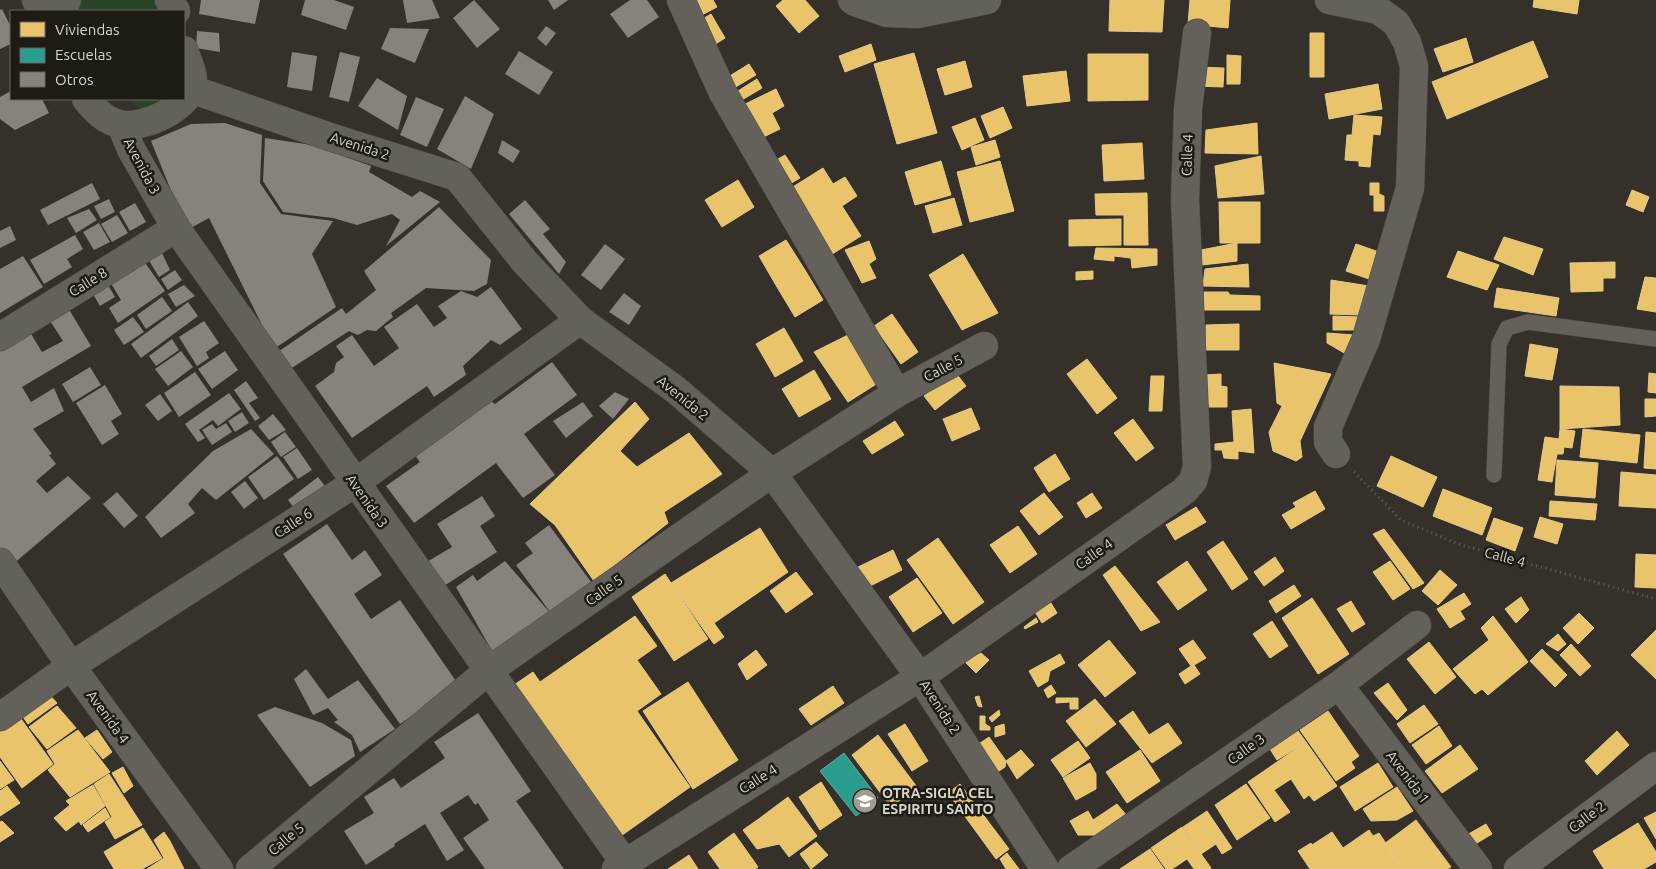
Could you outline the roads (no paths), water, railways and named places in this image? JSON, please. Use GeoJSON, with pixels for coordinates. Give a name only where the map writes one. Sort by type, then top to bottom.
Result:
{"type":"FeatureCollection","features":[{"type":"Feature","properties":{"kind":"main road","name":"Calle 2"},"geometry":{"type":"LineString","coordinates":[[1518,869],[1656,766]]}},
{"type":"Feature","properties":{"kind":"street"},"geometry":{"type":"LineString","coordinates":[[681,0],[722,93],[897,393]]}},
{"type":"Feature","properties":{"kind":"street"},"geometry":{"type":"LineString","coordinates":[[852,0],[887,13],[918,14],[971,2]]}},
{"type":"Feature","properties":{"kind":"street"},"geometry":{"type":"LineString","coordinates":[[1329,0],[1378,10],[1396,23],[1407,42],[1414,66],[1410,188],[1366,339],[1328,427],[1328,442],[1336,454]]}},
{"type":"Feature","properties":{"kind":"street","name":"Calle 4"},"geometry":{"type":"LineString","coordinates":[[623,867],[920,677],[1184,491],[1193,481],[1197,466],[1185,200],[1188,109],[1196,33]]}},
{"type":"Feature","properties":{"kind":"street"},"geometry":{"type":"LineString","coordinates":[[185,53],[193,80],[188,96],[185,98]]}},
{"type":"Feature","properties":{"kind":"street","name":"Avenida 2"},"geometry":{"type":"LineString","coordinates":[[191,89],[330,137],[457,177],[525,262],[580,320],[676,390],[772,473],[920,677],[1045,869]]}},
{"type":"Feature","properties":{"kind":"street"},"geometry":{"type":"LineString","coordinates":[[87,100],[104,117],[121,125],[151,121],[167,113],[183,100]]}},
{"type":"Feature","properties":{"kind":"street","name":"Avenida 3"},"geometry":{"type":"LineString","coordinates":[[121,125],[131,149],[176,228],[488,671],[623,867]]}},
{"type":"Feature","properties":{"kind":"street","name":"Calle 8"},"geometry":{"type":"LineString","coordinates":[[0,337],[176,228]]}},
{"type":"Feature","properties":{"kind":"street","name":"Calle 6"},"geometry":{"type":"LineString","coordinates":[[0,717],[71,666],[355,483],[580,320]]}},
{"type":"Feature","properties":{"kind":"street","name":"Calle 5"},"geometry":{"type":"LineString","coordinates":[[250,869],[488,671],[772,473],[897,393],[984,346]]}},
{"type":"Feature","properties":{"kind":"street","name":"Avenida 4"},"geometry":{"type":"LineString","coordinates":[[0,562],[71,666],[220,869]]}},
{"type":"Feature","properties":{"kind":"street","name":"Calle 3"},"geometry":{"type":"LineString","coordinates":[[1071,869],[1339,685],[1417,624]]}},
{"type":"Feature","properties":{"kind":"street","name":"Avenida 1"},"geometry":{"type":"LineString","coordinates":[[1339,685],[1478,869]]}},
{"type":"Feature","properties":{"kind":"lane"},"geometry":{"type":"LineString","coordinates":[[1494,475],[1499,344],[1507,328],[1528,322],[1656,339]]}},
{"type":"Feature","properties":{"kind":"place","name":"OTRA-SIGLA CEL ESPIRITU SANTO"},"geometry":{"type":"Point","coordinates":[865,801]}}]}
